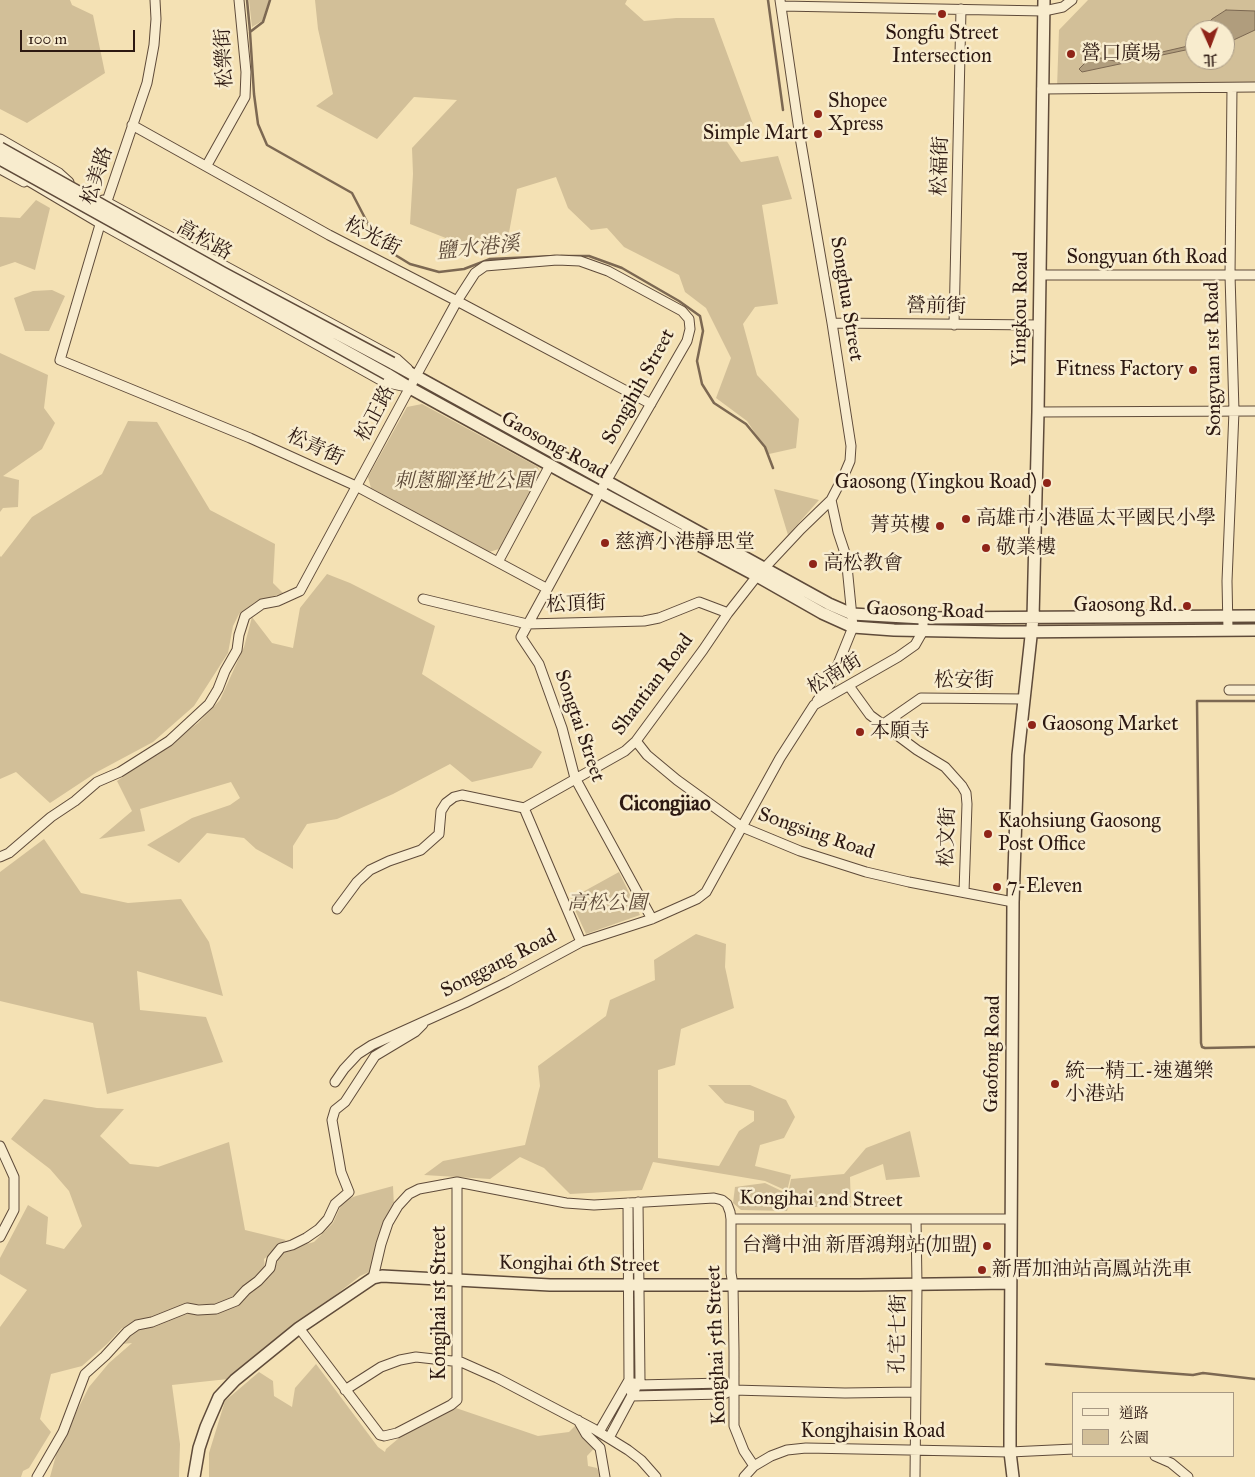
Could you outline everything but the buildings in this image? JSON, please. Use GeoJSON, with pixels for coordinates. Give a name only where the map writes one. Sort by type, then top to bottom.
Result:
{"type":"FeatureCollection","features":[{"type":"Feature","properties":{"kind":"street","name":"松美路"},"geometry":{"type":"LineString","coordinates":[[60,360],[107,201],[147,82],[154,45],[155,0]]}},
{"type":"Feature","properties":{"kind":"street","name":"松樂街"},"geometry":{"type":"LineString","coordinates":[[207,165],[245,96],[246,72],[239,0]]}},
{"type":"Feature","properties":{"kind":"street"},"geometry":{"type":"LineString","coordinates":[[780,3],[961,8],[1044,5],[1063,7],[1072,0]]}},
{"type":"Feature","properties":{"kind":"street","name":"Songhua Street"},"geometry":{"type":"LineString","coordinates":[[761,572],[832,500],[850,461],[851,446],[800,138],[780,3]]}},
{"type":"Feature","properties":{"kind":"street","name":"Yingkou Road"},"geometry":{"type":"LineString","coordinates":[[1032,632],[1038,412],[1044,5]]}},
{"type":"Feature","properties":{"kind":"street","name":"松福街"},"geometry":{"type":"LineString","coordinates":[[954,325],[961,8]]}},
{"type":"Feature","properties":{"kind":"street","name":"Songyuan 1st Road"},"geometry":{"type":"LineString","coordinates":[[1228,630],[1234,411],[1230,275],[1232,88]]}},
{"type":"Feature","properties":{"kind":"street"},"geometry":{"type":"LineString","coordinates":[[1042,89],[1255,88]]}},
{"type":"Feature","properties":{"kind":"street","name":"松光街"},"geometry":{"type":"LineString","coordinates":[[132,125],[207,165],[329,235],[458,300],[651,404]]}},
{"type":"Feature","properties":{"kind":"street","name":"高松路"},"geometry":{"type":"LineString","coordinates":[[0,139],[59,173],[66,180],[397,359],[416,376]]}},
{"type":"Feature","properties":{"kind":"street"},"geometry":{"type":"LineString","coordinates":[[0,143],[66,180]]}},
{"type":"Feature","properties":{"kind":"street","name":"高松路"},"geometry":{"type":"LineString","coordinates":[[0,148],[389,368]]}},
{"type":"Feature","properties":{"kind":"street","name":"高松路"},"geometry":{"type":"LineString","coordinates":[[0,159],[389,368]]}},
{"type":"Feature","properties":{"kind":"street"},"geometry":{"type":"LineString","coordinates":[[0,164],[57,198]]}},
{"type":"Feature","properties":{"kind":"street","name":"高松路"},"geometry":{"type":"LineString","coordinates":[[0,168],[47,196],[57,198],[384,382],[410,388]]}},
{"type":"Feature","properties":{"kind":"street","name":"Songjhih Street"},"geometry":{"type":"LineString","coordinates":[[458,300],[475,273],[485,266],[556,260],[580,261],[608,271],[682,311],[689,319],[690,329],[687,341],[527,624]]}},
{"type":"Feature","properties":{"kind":"street","name":"Songyuan 6th Road"},"geometry":{"type":"LineString","coordinates":[[1040,276],[1255,275]]}},
{"type":"Feature","properties":{"kind":"street","name":"松正路"},"geometry":{"type":"LineString","coordinates":[[0,857],[9,853],[50,817],[75,801],[97,782],[120,772],[169,741],[208,704],[218,689],[225,671],[237,650],[245,616],[262,604],[278,601],[300,591],[458,300]]}},
{"type":"Feature","properties":{"kind":"street","name":"營前街"},"geometry":{"type":"LineString","coordinates":[[832,323],[1039,325]]}},
{"type":"Feature","properties":{"kind":"street","name":"松青街"},"geometry":{"type":"LineString","coordinates":[[60,360],[250,438],[356,486],[546,588]]}},
{"type":"Feature","properties":{"kind":"street","name":"Gaosong Road"},"geometry":{"type":"LineString","coordinates":[[389,368],[416,376],[606,482],[761,572],[822,613],[854,627],[923,631],[1032,632],[1255,630]]}},
{"type":"Feature","properties":{"kind":"street","name":"Gaosong Road"},"geometry":{"type":"LineString","coordinates":[[389,368],[410,388],[550,466],[761,572],[852,614],[923,618],[1255,616]]}},
{"type":"Feature","properties":{"kind":"street"},"geometry":{"type":"LineString","coordinates":[[1038,412],[1255,411]]}},
{"type":"Feature","properties":{"kind":"street"},"geometry":{"type":"LineString","coordinates":[[498,562],[550,466]]}},
{"type":"Feature","properties":{"kind":"street"},"geometry":{"type":"LineString","coordinates":[[814,705],[830,684],[854,627],[846,556],[838,532],[832,500]]}},
{"type":"Feature","properties":{"kind":"street","name":"Shantian Road"},"geometry":{"type":"LineString","coordinates":[[524,808],[613,758],[636,741],[728,613],[761,572]]}},
{"type":"Feature","properties":{"kind":"street","name":"松頂街"},"geometry":{"type":"LineString","coordinates":[[423,599],[527,624],[644,620],[658,618],[700,602],[728,613]]}},
{"type":"Feature","properties":{"kind":"street"},"geometry":{"type":"LineString","coordinates":[[923,618],[923,631]]}},
{"type":"Feature","properties":{"kind":"street","name":"Songtai Street"},"geometry":{"type":"LineString","coordinates":[[527,624],[521,637],[539,664],[562,728],[575,778],[652,919]]}},
{"type":"Feature","properties":{"kind":"street","name":"松南街"},"geometry":{"type":"LineString","coordinates":[[742,826],[780,758],[814,705],[849,686],[915,645],[923,631]]}},
{"type":"Feature","properties":{"kind":"street","name":"Gaofong Road"},"geometry":{"type":"LineString","coordinates":[[1014,1477],[1010,1452],[1010,1284],[1014,902],[1018,755],[1032,632]]}},
{"type":"Feature","properties":{"kind":"street","name":"松文街"},"geometry":{"type":"LineString","coordinates":[[849,686],[865,709],[882,725],[945,767],[966,793],[964,892]]}},
{"type":"Feature","properties":{"kind":"street"},"geometry":{"type":"LineString","coordinates":[[1229,690],[1255,690]]}},
{"type":"Feature","properties":{"kind":"street","name":"松安街"},"geometry":{"type":"LineString","coordinates":[[882,725],[921,698],[1024,699]]}},
{"type":"Feature","properties":{"kind":"street","name":"Songsing Road"},"geometry":{"type":"LineString","coordinates":[[636,741],[647,755],[677,780],[742,826],[800,851],[866,872],[1014,902]]}},
{"type":"Feature","properties":{"kind":"street"},"geometry":{"type":"LineString","coordinates":[[337,909],[357,882],[370,870],[388,861],[421,850],[439,834],[441,811],[446,803],[454,797],[462,795],[524,808],[581,942]]}},
{"type":"Feature","properties":{"kind":"street","name":"Songgang Road"},"geometry":{"type":"LineString","coordinates":[[335,1082],[358,1054],[372,1045],[508,982],[581,942],[652,919],[697,899],[706,892],[742,826]]}},
{"type":"Feature","properties":{"kind":"street"},"geometry":{"type":"LineString","coordinates":[[37,1477],[63,1432],[85,1374],[127,1332],[137,1325],[152,1322],[186,1308],[198,1310],[216,1309],[236,1301],[270,1268],[272,1259],[281,1248],[306,1238],[319,1229],[328,1219],[335,1204],[349,1192],[340,1172],[332,1120],[335,1110],[345,1102],[375,1056],[415,1032],[427,1020]]}},
{"type":"Feature","properties":{"kind":"street"},"geometry":{"type":"LineString","coordinates":[[0,1146],[14,1177],[14,1210],[0,1237]]}},
{"type":"Feature","properties":{"kind":"street","name":"Kongjhai 2nd Street"},"geometry":{"type":"LineString","coordinates":[[373,1278],[388,1223],[398,1206],[409,1194],[457,1182],[566,1203],[594,1205],[714,1198],[722,1200],[727,1204],[731,1219],[1011,1219]]}},
{"type":"Feature","properties":{"kind":"street","name":"Kongjhai 1st Street"},"geometry":{"type":"LineString","coordinates":[[345,1390],[380,1435],[384,1436],[397,1432],[451,1405],[456,1400],[457,1182]]}},
{"type":"Feature","properties":{"kind":"street"},"geometry":{"type":"LineString","coordinates":[[609,1438],[632,1396],[638,1202]]}},
{"type":"Feature","properties":{"kind":"street"},"geometry":{"type":"LineString","coordinates":[[628,1203],[634,1285]]}},
{"type":"Feature","properties":{"kind":"street","name":"Kongjhai 5th Street"},"geometry":{"type":"LineString","coordinates":[[731,1219],[734,1426],[744,1451],[754,1466]]}},
{"type":"Feature","properties":{"kind":"street","name":"孔宅七街"},"geometry":{"type":"LineString","coordinates":[[916,1219],[916,1477]]}},
{"type":"Feature","properties":{"kind":"street","name":"Kongjhai 6th Street"},"geometry":{"type":"LineString","coordinates":[[373,1278],[382,1276],[550,1285],[1010,1284]]}},
{"type":"Feature","properties":{"kind":"street"},"geometry":{"type":"LineString","coordinates":[[194,1477],[204,1434],[219,1397],[235,1380],[299,1328],[373,1278]]}},
{"type":"Feature","properties":{"kind":"street"},"geometry":{"type":"LineString","coordinates":[[299,1328],[345,1390],[381,1367],[400,1360],[416,1357],[457,1361],[497,1378],[600,1432],[634,1455],[656,1477]]}},
{"type":"Feature","properties":{"kind":"street"},"geometry":{"type":"LineString","coordinates":[[633,1383],[724,1383],[733,1390]]}},
{"type":"Feature","properties":{"kind":"street"},"geometry":{"type":"LineString","coordinates":[[600,1432],[633,1383]]}},
{"type":"Feature","properties":{"kind":"street"},"geometry":{"type":"LineString","coordinates":[[632,1396],[724,1394],[733,1390],[845,1393],[915,1392]]}},
{"type":"Feature","properties":{"kind":"street"},"geometry":{"type":"LineString","coordinates":[[577,1419],[586,1434],[600,1448],[605,1477]]}},
{"type":"Feature","properties":{"kind":"street","name":"Kongjhaisin Road"},"geometry":{"type":"LineString","coordinates":[[744,1477],[754,1466],[771,1456],[787,1450],[806,1448],[1010,1452],[1072,1449]]}},
{"type":"Feature","properties":{"kind":"street"},"geometry":{"type":"LineString","coordinates":[[1157,1457],[1170,1463],[1188,1477]]}},
{"type":"Feature","properties":{"kind":"green space"},"geometry":{"type":"Polygon","coordinates":[[[0,0],[70,0],[72,5],[93,15],[105,73],[27,123],[0,109],[0,0]]]}},
{"type":"Feature","properties":{"kind":"green space"},"geometry":{"type":"Polygon","coordinates":[[[249,0],[269,0],[262,21],[252,27],[249,0]]]}},
{"type":"Feature","properties":{"kind":"green space"},"geometry":{"type":"Polygon","coordinates":[[[315,0],[627,0],[625,4],[644,21],[676,18],[714,18],[753,124],[719,130],[741,162],[778,156],[792,199],[762,205],[778,304],[755,307],[743,324],[757,375],[799,419],[796,448],[769,454],[747,421],[716,398],[731,358],[706,308],[685,292],[679,275],[624,247],[607,228],[591,230],[568,208],[556,177],[517,189],[508,238],[456,242],[410,224],[413,174],[412,148],[457,100],[414,97],[377,139],[316,106],[333,94],[318,29],[315,0]]]}},
{"type":"Feature","properties":{"kind":"green space"},"geometry":{"type":"Polygon","coordinates":[[[1088,0],[1255,0],[1255,85],[1057,88],[1059,30],[1088,0]]]}},
{"type":"Feature","properties":{"kind":"green space"},"geometry":{"type":"Polygon","coordinates":[[[36,200],[50,208],[35,270],[15,262],[0,267],[0,217],[20,218],[36,200]]]}},
{"type":"Feature","properties":{"kind":"green space"},"geometry":{"type":"Polygon","coordinates":[[[52,290],[65,296],[49,331],[25,331],[14,298],[33,291],[52,290]]]}},
{"type":"Feature","properties":{"kind":"green space"},"geometry":{"type":"Polygon","coordinates":[[[0,353],[48,375],[44,408],[55,423],[42,449],[3,476],[19,480],[18,507],[3,508],[0,512],[0,353]]]}},
{"type":"Feature","properties":{"kind":"green space","name":"刺蔥腳溼地公園"},"geometry":{"type":"Polygon","coordinates":[[[422,404],[538,467],[540,474],[499,549],[489,552],[371,488],[368,477],[407,407],[422,404]]]}},
{"type":"Feature","properties":{"kind":"green space"},"geometry":{"type":"Polygon","coordinates":[[[128,421],[157,422],[210,510],[275,544],[273,583],[283,593],[255,602],[239,614],[233,626],[228,653],[194,706],[153,742],[97,772],[50,803],[16,772],[0,779],[0,556],[32,517],[102,474],[128,421]]]}},
{"type":"Feature","properties":{"kind":"green space"},"geometry":{"type":"Polygon","coordinates":[[[774,489],[819,500],[788,535],[774,489]]]}},
{"type":"Feature","properties":{"kind":"green space"},"geometry":{"type":"Polygon","coordinates":[[[327,574],[350,583],[435,626],[422,674],[542,752],[532,768],[472,782],[450,764],[393,794],[337,819],[307,824],[293,846],[293,869],[256,849],[244,838],[207,833],[179,863],[147,845],[192,818],[230,805],[240,798],[231,782],[140,809],[145,831],[99,839],[132,811],[117,781],[198,723],[220,700],[244,647],[252,617],[272,643],[293,648],[300,608],[327,574]]]}},
{"type":"Feature","properties":{"kind":"green space"},"geometry":{"type":"Polygon","coordinates":[[[44,839],[81,893],[128,903],[181,899],[209,942],[223,996],[137,971],[140,1010],[206,1017],[223,1062],[107,1094],[93,1023],[0,1001],[0,872],[44,839]]]}},
{"type":"Feature","properties":{"kind":"green space","name":"高松公園"},"geometry":{"type":"Polygon","coordinates":[[[619,872],[640,915],[586,934],[570,899],[619,872]]]}},
{"type":"Feature","properties":{"kind":"green space"},"geometry":{"type":"Polygon","coordinates":[[[696,934],[726,944],[725,967],[734,1008],[681,1029],[675,1065],[658,1070],[658,1158],[719,1166],[739,1131],[754,1121],[754,1111],[725,1103],[708,1085],[750,1085],[786,1100],[795,1117],[784,1138],[760,1145],[755,1166],[791,1175],[787,1191],[765,1181],[653,1162],[642,1190],[570,1194],[544,1168],[520,1157],[490,1179],[424,1175],[443,1161],[525,1145],[540,1086],[538,1066],[606,1016],[610,1000],[655,980],[654,960],[696,934]]]}},
{"type":"Feature","properties":{"kind":"green space"},"geometry":{"type":"Polygon","coordinates":[[[44,1099],[97,1108],[124,1109],[100,1136],[130,1164],[158,1167],[229,1142],[245,1230],[286,1240],[264,1259],[265,1268],[222,1304],[191,1304],[122,1328],[82,1366],[51,1374],[40,1419],[51,1432],[29,1468],[23,1471],[21,1477],[0,1477],[0,1327],[27,1290],[0,1274],[0,1258],[28,1205],[48,1217],[46,1244],[64,1249],[82,1226],[69,1191],[50,1169],[11,1139],[44,1099]]]}},
{"type":"Feature","properties":{"kind":"green space"},"geometry":{"type":"Polygon","coordinates":[[[910,1131],[920,1177],[886,1180],[883,1164],[850,1177],[851,1207],[812,1207],[789,1197],[790,1202],[787,1211],[741,1210],[733,1203],[735,1187],[765,1183],[788,1194],[791,1179],[844,1174],[866,1148],[910,1131]]]}},
{"type":"Feature","properties":{"kind":"green space"},"geometry":{"type":"Polygon","coordinates":[[[393,1186],[394,1207],[385,1218],[369,1272],[360,1276],[228,1379],[172,1385],[180,1444],[179,1477],[50,1477],[58,1448],[89,1387],[109,1363],[132,1343],[122,1344],[133,1332],[186,1314],[218,1313],[251,1292],[276,1265],[282,1251],[314,1242],[333,1223],[343,1201],[393,1186]]]}},
{"type":"Feature","properties":{"kind":"green space"},"geometry":{"type":"Polygon","coordinates":[[[316,1364],[378,1447],[385,1452],[399,1438],[453,1407],[538,1436],[569,1432],[577,1424],[603,1439],[587,1456],[588,1466],[597,1468],[601,1477],[209,1477],[209,1453],[225,1401],[259,1372],[273,1381],[274,1396],[292,1407],[295,1388],[316,1364]]]}},
{"type":"Feature","properties":{"kind":"shaded area"},"geometry":{"type":"Polygon","coordinates":[[[1226,10],[1255,11],[1255,30],[1235,39],[1235,20],[1212,19],[1226,10]]]}},
{"type":"Feature","properties":{"kind":"shaded area"},"geometry":{"type":"Polygon","coordinates":[[[1185,47],[1185,50],[1082,72],[1079,69],[1092,56],[1119,62],[1185,47]]]}},
{"type":"Feature","properties":{"kind":"waterway"},"geometry":{"type":"LineString","coordinates":[[247,0],[250,31]]}},
{"type":"Feature","properties":{"kind":"waterway","name":"鹽水港溪"},"geometry":{"type":"LineString","coordinates":[[270,0],[263,22],[250,32],[258,124],[267,145],[352,193],[379,245],[410,264],[439,272],[464,269],[490,259],[555,256]]}},
{"type":"Feature","properties":{"kind":"waterway","name":"鹽水港溪"},"geometry":{"type":"LineString","coordinates":[[768,0],[783,110]]}},
{"type":"Feature","properties":{"kind":"waterway","name":"鹽水港溪"},"geometry":{"type":"LineString","coordinates":[[561,256],[589,256],[622,268],[679,301],[700,316],[703,331],[697,361],[702,384],[714,403],[746,424],[765,447],[773,468]]}},
{"type":"Feature","properties":{"kind":"waterway"},"geometry":{"type":"LineString","coordinates":[[1255,701],[1197,701],[1201,1043],[1202,1047],[1205,1048],[1255,1047]]}},
{"type":"Feature","properties":{"kind":"waterway"},"geometry":{"type":"LineString","coordinates":[[1046,1364],[1193,1375],[1203,1373],[1255,1379]]}},
{"type":"Feature","properties":{"kind":"place","name":"Songfu Street Intersection"},"geometry":{"type":"Point","coordinates":[942,14]}},
{"type":"Feature","properties":{"kind":"place","name":"營口廣場"},"geometry":{"type":"Point","coordinates":[1071,54]}},
{"type":"Feature","properties":{"kind":"place","name":"Shopee Xpress"},"geometry":{"type":"Point","coordinates":[818,114]}},
{"type":"Feature","properties":{"kind":"place","name":"Simple Mart"},"geometry":{"type":"Point","coordinates":[818,134]}},
{"type":"Feature","properties":{"kind":"place","name":"Fitness Factory"},"geometry":{"type":"Point","coordinates":[1193,370]}},
{"type":"Feature","properties":{"kind":"place","name":"Gaosong (Yingkou Road)"},"geometry":{"type":"Point","coordinates":[1047,483]}},
{"type":"Feature","properties":{"kind":"place","name":"高雄市小港區太平國民小學"},"geometry":{"type":"Point","coordinates":[966,519]}},
{"type":"Feature","properties":{"kind":"place","name":"菁英樓"},"geometry":{"type":"Point","coordinates":[940,526]}},
{"type":"Feature","properties":{"kind":"place","name":"慈濟小港靜思堂"},"geometry":{"type":"Point","coordinates":[605,543]}},
{"type":"Feature","properties":{"kind":"place","name":"敬業樓"},"geometry":{"type":"Point","coordinates":[986,548]}},
{"type":"Feature","properties":{"kind":"place","name":"高松教會"},"geometry":{"type":"Point","coordinates":[813,564]}},
{"type":"Feature","properties":{"kind":"place","name":"Gaosong Rd."},"geometry":{"type":"Point","coordinates":[1187,606]}},
{"type":"Feature","properties":{"kind":"place","name":"Gaosong Market"},"geometry":{"type":"Point","coordinates":[1032,725]}},
{"type":"Feature","properties":{"kind":"place","name":"本願寺"},"geometry":{"type":"Point","coordinates":[860,732]}},
{"type":"Feature","properties":{"kind":"place","name":"Kaohsiung Gaosong Post Office"},"geometry":{"type":"Point","coordinates":[988,834]}},
{"type":"Feature","properties":{"kind":"place","name":"7-Eleven"},"geometry":{"type":"Point","coordinates":[997,887]}},
{"type":"Feature","properties":{"kind":"place","name":"統一精工-速邁樂 小港站"},"geometry":{"type":"Point","coordinates":[1055,1084]}},
{"type":"Feature","properties":{"kind":"place","name":"台灣中油 新厝鴻翔站(加盟)"},"geometry":{"type":"Point","coordinates":[987,1246]}},
{"type":"Feature","properties":{"kind":"place","name":"新厝加油站高鳳站洗車"},"geometry":{"type":"Point","coordinates":[982,1270]}},
{"type":"Feature","properties":{"kind":"district","name":"Cicongjiao"},"geometry":{"type":"Point","coordinates":[665,805]}}]}
